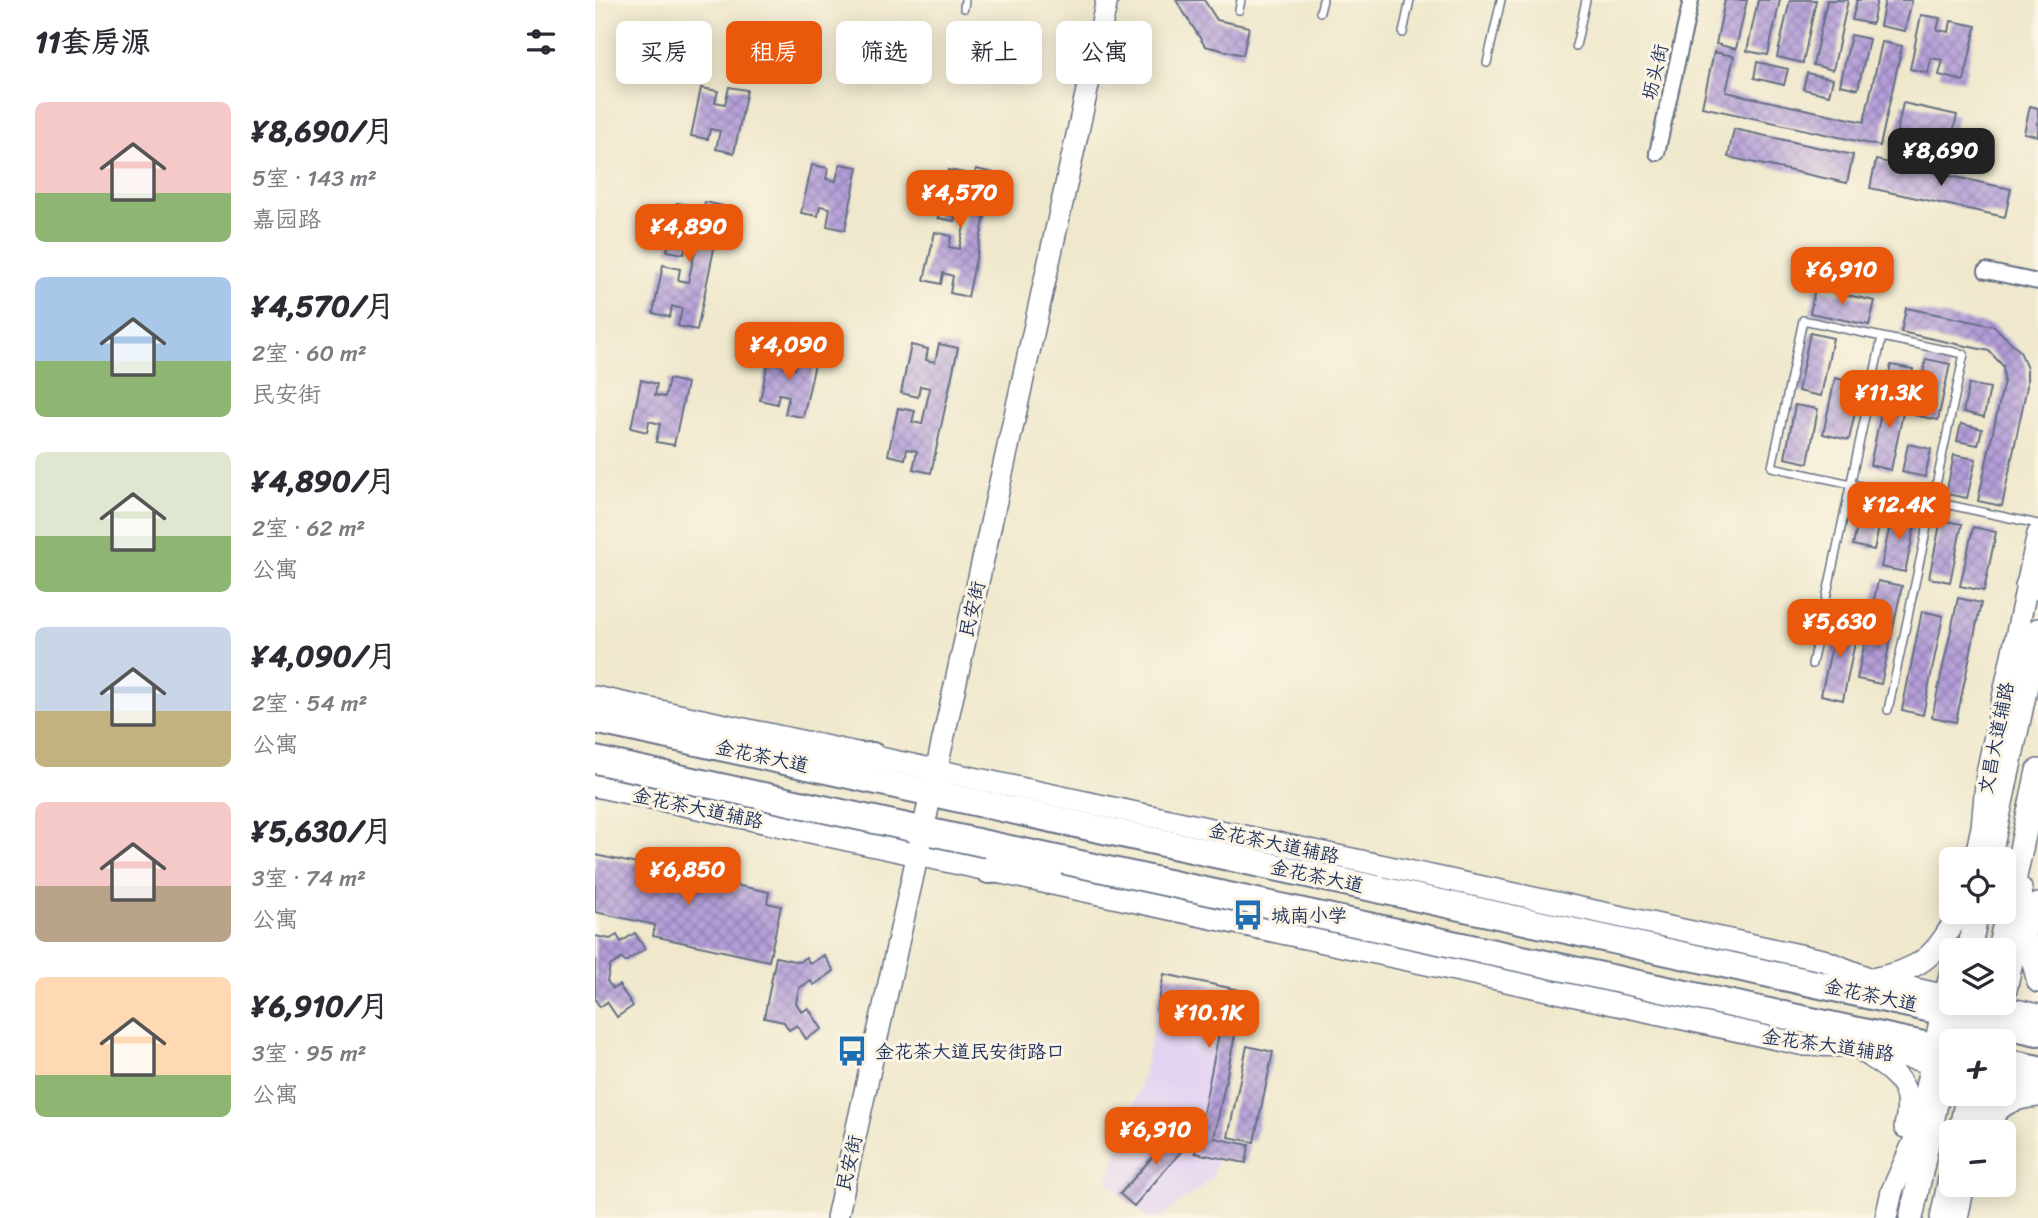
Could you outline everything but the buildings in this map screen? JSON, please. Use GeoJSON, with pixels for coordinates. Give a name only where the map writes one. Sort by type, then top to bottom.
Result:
{"type":"FeatureCollection","features":[{"type":"Feature","properties":{"kind":"highway","name":"金花茶大道"},"geometry":{"type":"LineString","coordinates":[[595,720],[774,759],[934,781],[1827,986],[1939,1002]]}},
{"type":"Feature","properties":{"kind":"highway"},"geometry":{"type":"LineString","coordinates":[[774,759],[872,756]]}},
{"type":"Feature","properties":{"kind":"highway","name":"金花茶大道"},"geometry":{"type":"LineString","coordinates":[[595,760],[921,842],[1088,865],[1819,1022],[1939,1056]]}},
{"type":"Feature","properties":{"kind":"highway"},"geometry":{"type":"LineString","coordinates":[[989,870],[1088,865]]}},
{"type":"Feature","properties":{"kind":"highway"},"geometry":{"type":"LineString","coordinates":[[1827,986],[1871,979]]}},
{"type":"Feature","properties":{"kind":"highway","name":"金花茶大道"},"geometry":{"type":"LineString","coordinates":[[1992,1015],[2038,1032]]}},
{"type":"Feature","properties":{"kind":"highway"},"geometry":{"type":"LineString","coordinates":[[1819,1022],[1855,1046]]}},
{"type":"Feature","properties":{"kind":"highway"},"geometry":{"type":"LineString","coordinates":[[2016,1064],[2038,1069]]}},
{"type":"Feature","properties":{"kind":"main road"},"geometry":{"type":"LineString","coordinates":[[1991,847],[2038,629]]}},
{"type":"Feature","properties":{"kind":"main road"},"geometry":{"type":"LineString","coordinates":[[2002,938],[2038,771]]}},
{"type":"Feature","properties":{"kind":"main road"},"geometry":{"type":"LineString","coordinates":[[1982,827],[2006,777]]}},
{"type":"Feature","properties":{"kind":"main road"},"geometry":{"type":"LineString","coordinates":[[2024,930],[2018,865],[2038,836]]}},
{"type":"Feature","properties":{"kind":"main road"},"geometry":{"type":"LineString","coordinates":[[1915,1139],[1939,1089]]}},
{"type":"Feature","properties":{"kind":"main road"},"geometry":{"type":"LineString","coordinates":[[1911,1218],[1939,1089]]}},
{"type":"Feature","properties":{"kind":"main road"},"geometry":{"type":"LineString","coordinates":[[1942,1218],[1946,1197]]}},
{"type":"Feature","properties":{"kind":"street","name":"民安街"},"geometry":{"type":"LineString","coordinates":[[837,1218],[1107,0]]}},
{"type":"Feature","properties":{"kind":"street","name":"坜头街"},"geometry":{"type":"LineString","coordinates":[[1657,153],[1691,0]]}},
{"type":"Feature","properties":{"kind":"street"},"geometry":{"type":"LineString","coordinates":[[1986,271],[2038,282]]}},
{"type":"Feature","properties":{"kind":"street","name":"文昌大道辅路"},"geometry":{"type":"LineString","coordinates":[[1978,847],[1987,773],[2032,587],[2038,534]]}},
{"type":"Feature","properties":{"kind":"street","name":"金花茶大道辅路"},"geometry":{"type":"LineString","coordinates":[[595,697],[872,756],[934,781],[1823,960],[1871,979],[1939,1001]]}},
{"type":"Feature","properties":{"kind":"street","name":"金花茶大道辅路"},"geometry":{"type":"LineString","coordinates":[[595,786],[921,842],[989,870],[1805,1045],[1855,1046],[1939,1056]]}},
{"type":"Feature","properties":{"kind":"street"},"geometry":{"type":"LineString","coordinates":[[2016,946],[2038,904]]}},
{"type":"Feature","properties":{"kind":"street"},"geometry":{"type":"LineString","coordinates":[[1871,979],[1916,967],[1930,958],[1954,924]]}},
{"type":"Feature","properties":{"kind":"street"},"geometry":{"type":"LineString","coordinates":[[2024,930],[2038,982]]}},
{"type":"Feature","properties":{"kind":"street"},"geometry":{"type":"LineString","coordinates":[[2016,1015],[2038,1015]]}},
{"type":"Feature","properties":{"kind":"street"},"geometry":{"type":"LineString","coordinates":[[1855,1046],[1895,1074],[1908,1096],[1909,1110],[1886,1218]]}},
{"type":"Feature","properties":{"kind":"street"},"geometry":{"type":"LineString","coordinates":[[1892,1191],[1915,1139],[1939,1069]]}},
{"type":"Feature","properties":{"kind":"street"},"geometry":{"type":"LineString","coordinates":[[2016,1081],[2038,1086]]}},
{"type":"Feature","properties":{"kind":"street"},"geometry":{"type":"LineString","coordinates":[[1994,1120],[2002,1105],[2015,1098],[2038,1096]]}},
{"type":"Feature","properties":{"kind":"street"},"geometry":{"type":"LineString","coordinates":[[1957,1218],[1961,1197]]}},
{"type":"Feature","properties":{"kind":"street"},"geometry":{"type":"LineString","coordinates":[[1968,1218],[1972,1197]]}},
{"type":"Feature","properties":{"kind":"lane"},"geometry":{"type":"LineString","coordinates":[[1239,10],[1241,0]]}},
{"type":"Feature","properties":{"kind":"lane"},"geometry":{"type":"LineString","coordinates":[[1320,12],[1323,0]]}},
{"type":"Feature","properties":{"kind":"lane"},"geometry":{"type":"LineString","coordinates":[[1403,33],[1411,0]]}},
{"type":"Feature","properties":{"kind":"lane"},"geometry":{"type":"LineString","coordinates":[[1487,63],[1501,0]]}},
{"type":"Feature","properties":{"kind":"lane"},"geometry":{"type":"LineString","coordinates":[[1576,46],[1586,0]]}},
{"type":"Feature","properties":{"kind":"lane"},"geometry":{"type":"LineString","coordinates":[[1888,710],[1932,501],[1964,354],[1803,320],[1772,467],[1932,501],[2038,524]]}},
{"type":"Feature","properties":{"kind":"lane"},"geometry":{"type":"LineString","coordinates":[[1812,664],[1882,337]]}},
{"type":"Feature","properties":{"kind":"shaded area"},"geometry":{"type":"Polygon","coordinates":[[[1157,1010],[1236,1027],[1214,1138],[1249,1145],[1246,1163],[1217,1158],[1212,1178],[1160,1218],[1147,1218],[1107,1182],[1143,1076],[1157,1010]]]}},
{"type":"Feature","properties":{"kind":"place","name":"城南小学"},"geometry":{"type":"Point","coordinates":[1248,915]}},
{"type":"Feature","properties":{"kind":"place","name":"金花茶大道民安街路口"},"geometry":{"type":"Point","coordinates":[852,1051]}}]}
